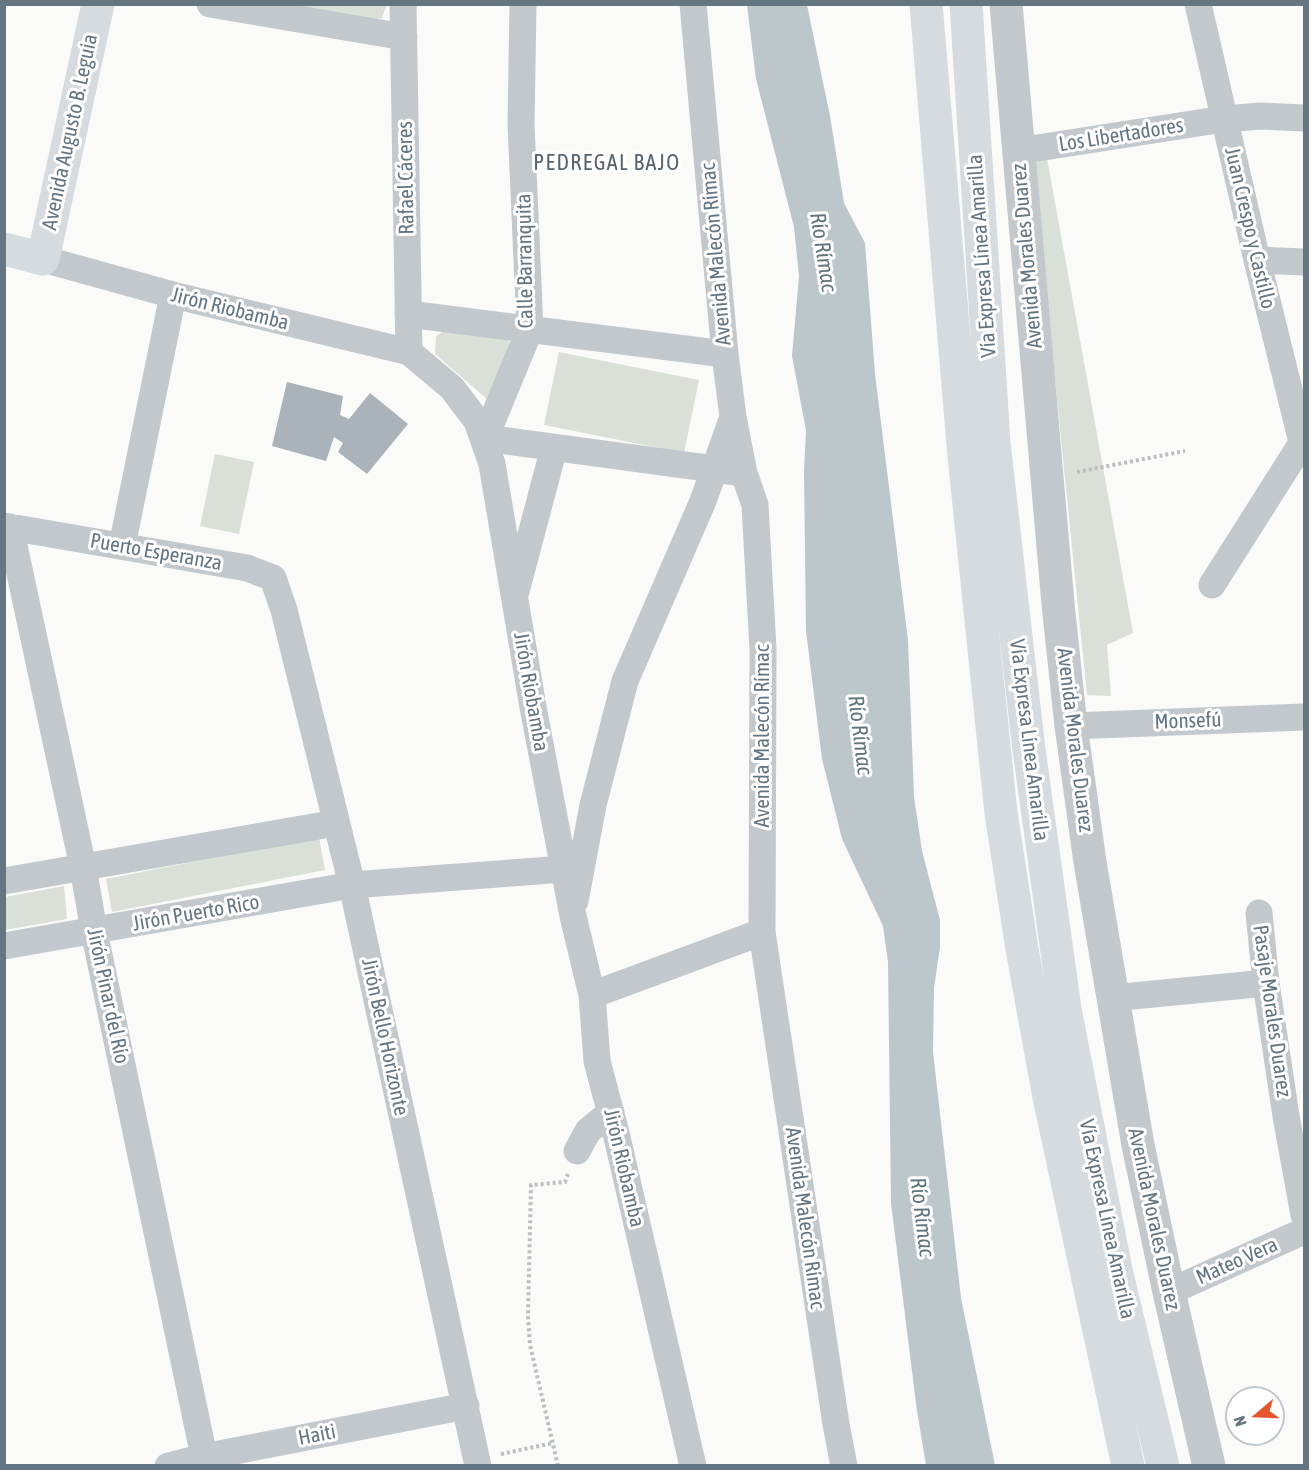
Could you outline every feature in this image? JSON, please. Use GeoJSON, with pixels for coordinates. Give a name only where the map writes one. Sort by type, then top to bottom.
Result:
{"type":"FeatureCollection","features":[{"type":"Feature","properties":{"kind":"main road","name":"Avenida Augusto B. Leguia"},"geometry":{"type":"LineString","coordinates":[[43,259],[98,4]]}},
{"type":"Feature","properties":{"kind":"main road","name":"Vía Expresa Línea Amarilla"},"geometry":{"type":"LineString","coordinates":[[926,4],[964,456],[1001,813],[1022,949],[1049,1097],[1125,1459]]}},
{"type":"Feature","properties":{"kind":"main road","name":"Vía Expresa Línea Amarilla"},"geometry":{"type":"LineString","coordinates":[[966,4],[994,443],[1032,773],[1065,1009],[1116,1270],[1163,1466]]}},
{"type":"Feature","properties":{"kind":"main road","name":"Jirón Riobamba"},"geometry":{"type":"LineString","coordinates":[[4,249],[43,259]]}},
{"type":"Feature","properties":{"kind":"street"},"geometry":{"type":"LineString","coordinates":[[210,4],[404,37]]}},
{"type":"Feature","properties":{"kind":"street","name":"Rafael Cáceres"},"geometry":{"type":"LineString","coordinates":[[403,4],[409,352]]}},
{"type":"Feature","properties":{"kind":"street","name":"Calle Barranquita"},"geometry":{"type":"LineString","coordinates":[[485,438],[530,329],[521,124],[523,4]]}},
{"type":"Feature","properties":{"kind":"street","name":"Avenida Malecón Rímac"},"geometry":{"type":"LineString","coordinates":[[693,4],[725,354],[733,417],[744,473],[755,505],[763,649],[762,932],[832,1400],[844,1466]]}},
{"type":"Feature","properties":{"kind":"street","name":"Avenida Morales Duarez"},"geometry":{"type":"LineString","coordinates":[[1006,4],[1046,477],[1071,726],[1090,862],[1138,1145],[1209,1466]]}},
{"type":"Feature","properties":{"kind":"street","name":"Juan Crespo y Castillo"},"geometry":{"type":"LineString","coordinates":[[1198,4],[1257,260],[1302,432]]}},
{"type":"Feature","properties":{"kind":"street","name":"Los Libertadores"},"geometry":{"type":"LineString","coordinates":[[1018,151],[1224,119],[1261,116],[1305,118]]}},
{"type":"Feature","properties":{"kind":"street","name":"Jirón Riobamba"},"geometry":{"type":"LineString","coordinates":[[43,259],[173,295],[409,352],[452,388],[477,421],[485,438],[492,464],[514,599],[564,869],[592,995],[597,1061],[611,1112],[693,1466]]}},
{"type":"Feature","properties":{"kind":"street"},"geometry":{"type":"LineString","coordinates":[[1257,260],[1305,262]]}},
{"type":"Feature","properties":{"kind":"street"},"geometry":{"type":"LineString","coordinates":[[122,546],[173,295]]}},
{"type":"Feature","properties":{"kind":"street"},"geometry":{"type":"LineString","coordinates":[[408,314],[725,354]]}},
{"type":"Feature","properties":{"kind":"street"},"geometry":{"type":"LineString","coordinates":[[573,916],[593,805],[625,681],[703,501],[733,417]]}},
{"type":"Feature","properties":{"kind":"street"},"geometry":{"type":"LineString","coordinates":[[1212,585],[1302,432]]}},
{"type":"Feature","properties":{"kind":"street"},"geometry":{"type":"LineString","coordinates":[[485,438],[744,473]]}},
{"type":"Feature","properties":{"kind":"street"},"geometry":{"type":"LineString","coordinates":[[514,599],[554,447]]}},
{"type":"Feature","properties":{"kind":"street","name":"Puerto Esperanza"},"geometry":{"type":"LineString","coordinates":[[8,527],[247,568],[273,578],[284,610]]}},
{"type":"Feature","properties":{"kind":"street","name":"Jirón Pinar del Río"},"geometry":{"type":"LineString","coordinates":[[8,527],[83,867],[94,931],[205,1461]]}},
{"type":"Feature","properties":{"kind":"street","name":"Jirón Bello Horizonte"},"geometry":{"type":"LineString","coordinates":[[284,610],[352,885],[478,1463]]}},
{"type":"Feature","properties":{"kind":"street","name":"Monsefú"},"geometry":{"type":"LineString","coordinates":[[1071,726],[1305,717]]}},
{"type":"Feature","properties":{"kind":"street"},"geometry":{"type":"LineString","coordinates":[[4,881],[336,823]]}},
{"type":"Feature","properties":{"kind":"street","name":"Jirón Puerto Rico"},"geometry":{"type":"LineString","coordinates":[[4,946],[352,885],[564,869]]}},
{"type":"Feature","properties":{"kind":"street","name":"Pasaje Morales Duarez"},"geometry":{"type":"LineString","coordinates":[[1258,913],[1286,1116],[1305,1215]]}},
{"type":"Feature","properties":{"kind":"street"},"geometry":{"type":"LineString","coordinates":[[592,995],[762,932]]}},
{"type":"Feature","properties":{"kind":"street"},"geometry":{"type":"LineString","coordinates":[[1112,998],[1266,983]]}},
{"type":"Feature","properties":{"kind":"street"},"geometry":{"type":"LineString","coordinates":[[577,1151],[588,1131],[611,1112]]}},
{"type":"Feature","properties":{"kind":"street","name":"Mateo Vera"},"geometry":{"type":"LineString","coordinates":[[1169,1292],[1305,1231]]}},
{"type":"Feature","properties":{"kind":"street","name":"Haiti"},"geometry":{"type":"LineString","coordinates":[[168,1466],[205,1461],[466,1406]]}},
{"type":"Feature","properties":{"kind":"path"},"geometry":{"type":"LineString","coordinates":[[1046,477],[1185,451]]}},
{"type":"Feature","properties":{"kind":"path"},"geometry":{"type":"LineString","coordinates":[[558,1466],[530,1345],[528,1326],[531,1185],[565,1182],[577,1151]]}},
{"type":"Feature","properties":{"kind":"path"},"geometry":{"type":"LineString","coordinates":[[478,1463],[553,1443]]}},
{"type":"Feature","properties":{"kind":"shaded area"},"geometry":{"type":"Polygon","coordinates":[[[387,4],[382,18],[371,20],[290,5],[387,4]]]}},
{"type":"Feature","properties":{"kind":"shaded area"},"geometry":{"type":"Polygon","coordinates":[[[1047,158],[1133,633],[1107,645],[1111,696],[1087,695],[1033,163],[1047,158]]]}},
{"type":"Feature","properties":{"kind":"shaded area"},"geometry":{"type":"Polygon","coordinates":[[[455,324],[509,337],[510,357],[488,400],[435,354],[436,336],[455,324]]]}},
{"type":"Feature","properties":{"kind":"shaded area"},"geometry":{"type":"Polygon","coordinates":[[[559,352],[699,380],[684,453],[544,425],[559,352]]]}},
{"type":"Feature","properties":{"kind":"shaded area"},"geometry":{"type":"Polygon","coordinates":[[[215,454],[254,462],[239,534],[200,526],[215,454]]]}},
{"type":"Feature","properties":{"kind":"shaded area"},"geometry":{"type":"Polygon","coordinates":[[[319,837],[325,870],[112,912],[106,879],[319,837]]]}},
{"type":"Feature","properties":{"kind":"shaded area"},"geometry":{"type":"Polygon","coordinates":[[[64,886],[67,919],[5,930],[5,897],[64,886]]]}},
{"type":"Feature","properties":{"kind":"water","name":"Río Rímac"},"geometry":{"type":"Polygon","coordinates":[[[747,5],[807,5],[830,116],[844,203],[865,243],[875,374],[908,640],[914,797],[922,851],[940,920],[940,947],[934,988],[933,1052],[961,1298],[995,1465],[926,1465],[891,1203],[888,962],[883,926],[842,839],[822,759],[806,631],[804,471],[806,430],[792,356],[799,276],[794,227],[756,79],[747,5]]]}},
{"type":"Feature","properties":{"kind":"building"},"geometry":{"type":"Polygon","coordinates":[[[287,382],[343,396],[340,415],[349,419],[370,393],[408,424],[367,474],[338,452],[343,443],[334,437],[326,461],[272,446],[287,382]]]}},
{"type":"Feature","properties":{"kind":"district","name":"PEDREGAL BAJO"},"geometry":{"type":"Point","coordinates":[607,163]}}]}
